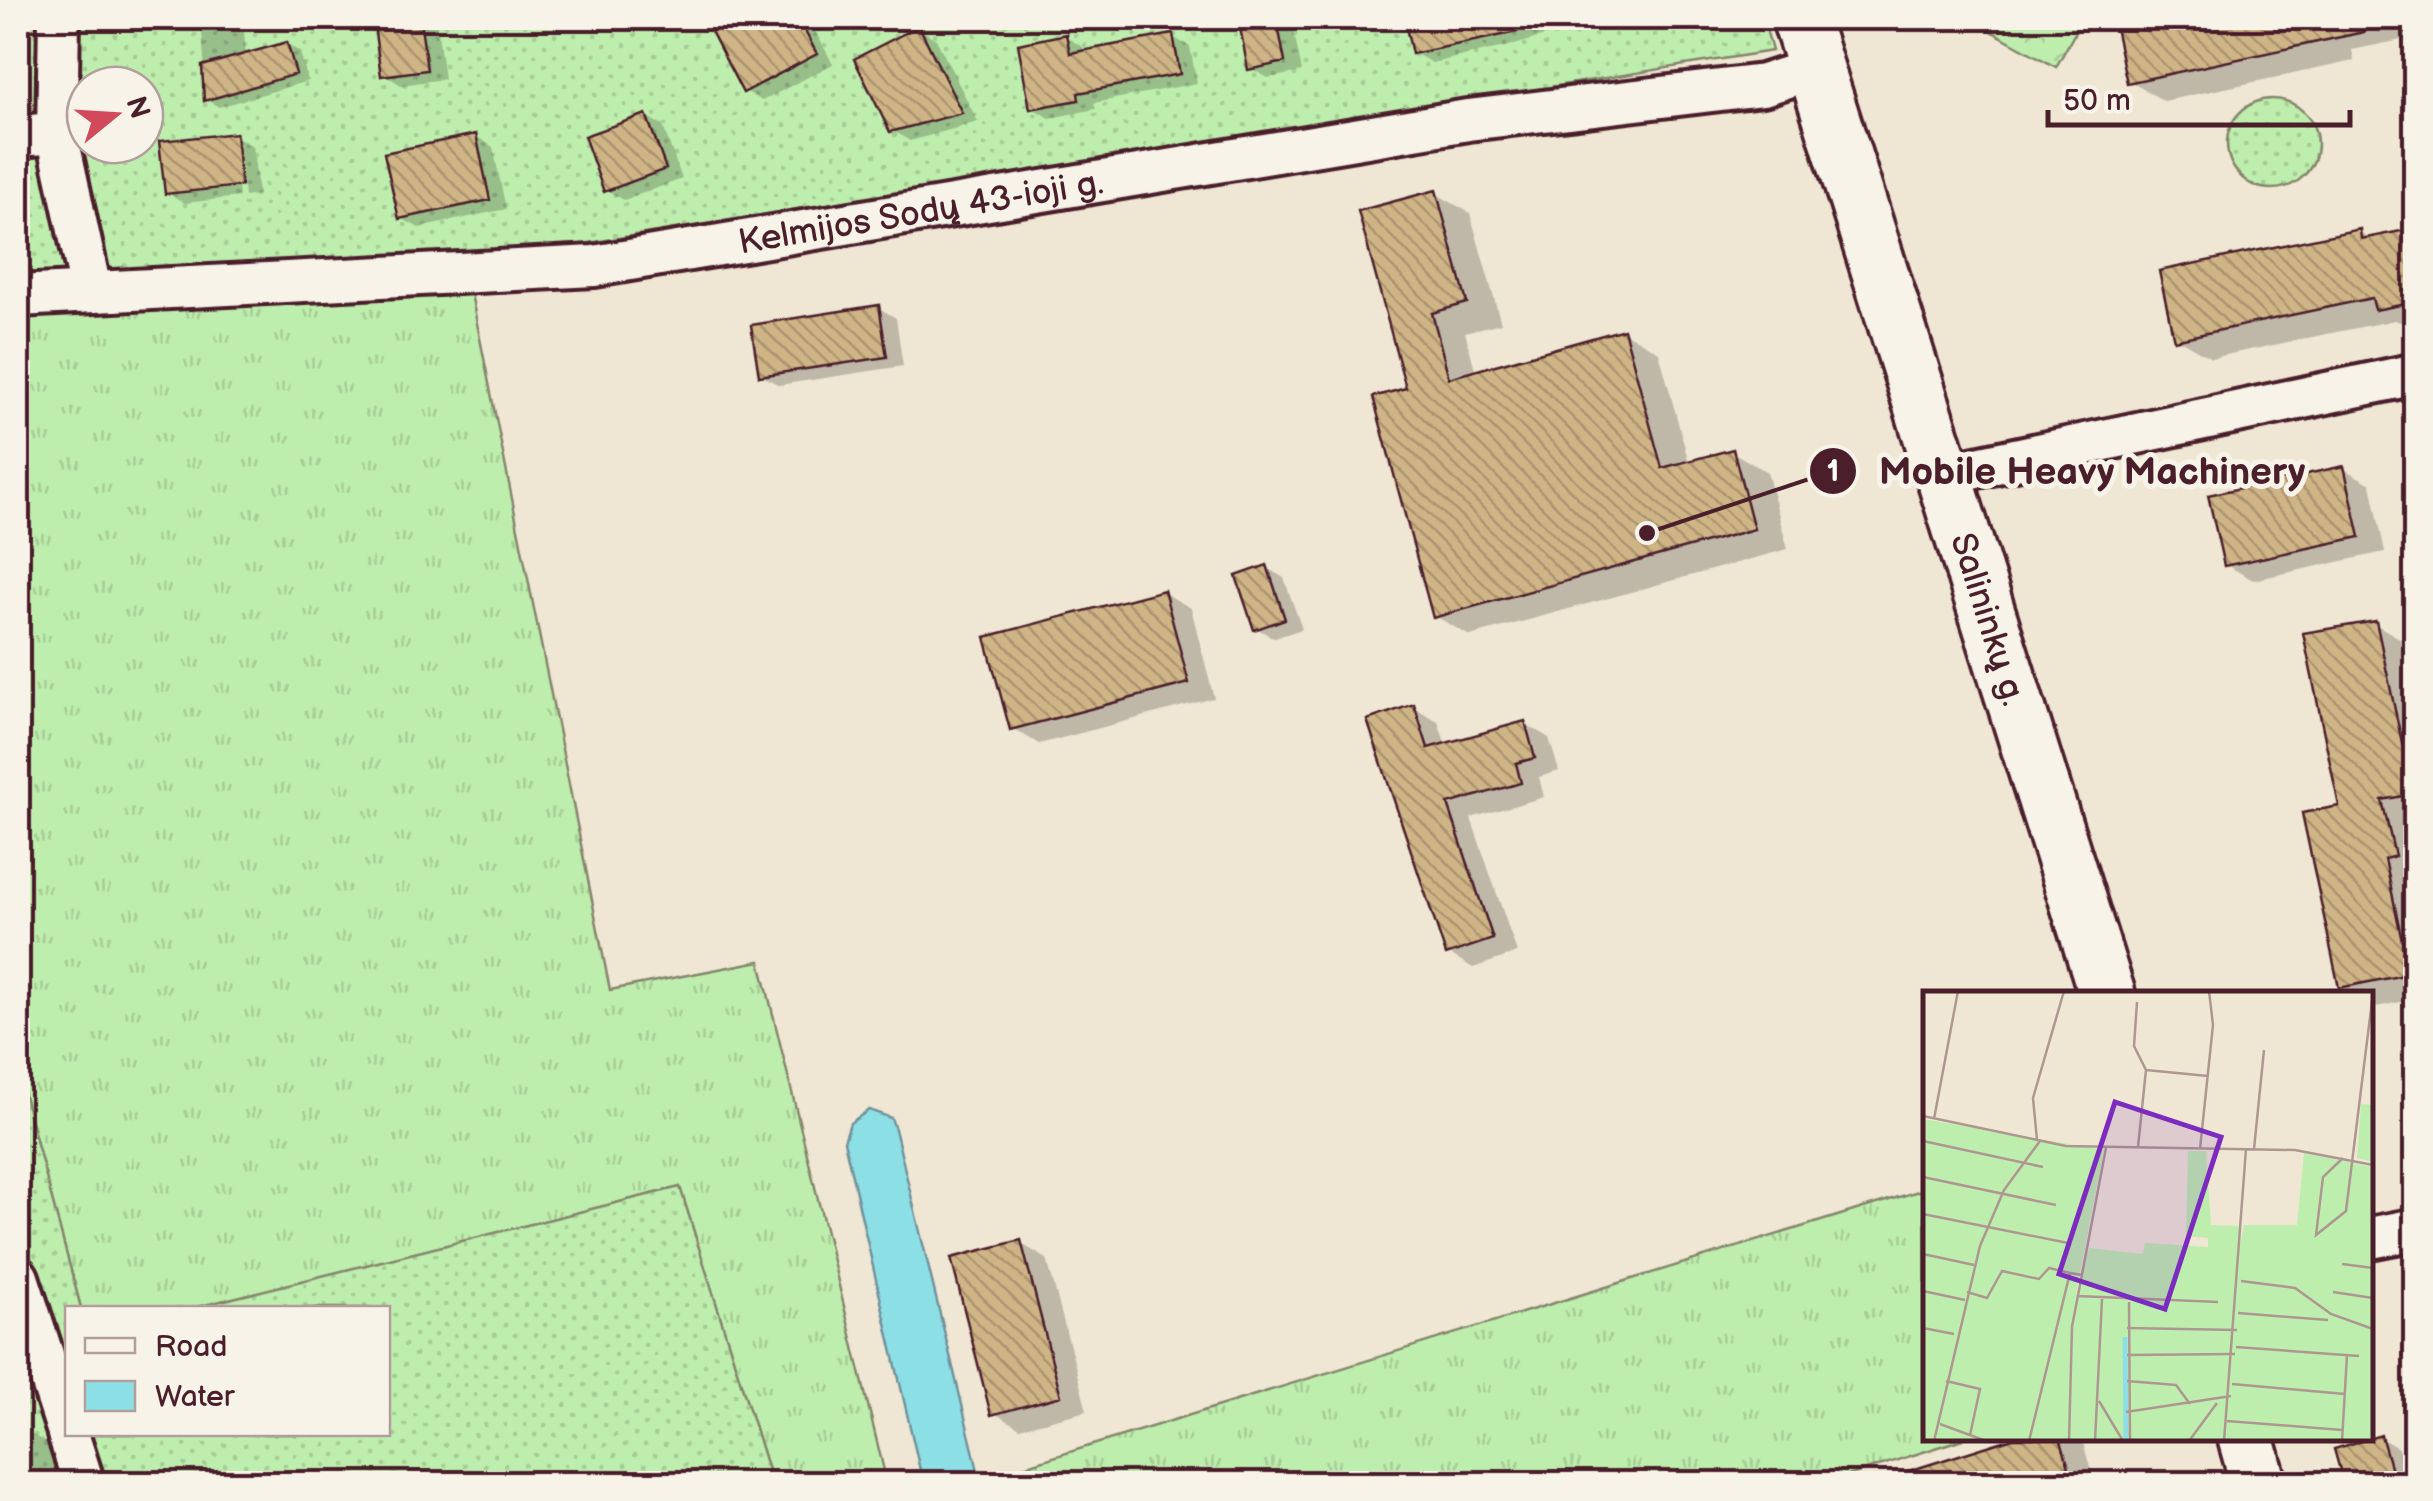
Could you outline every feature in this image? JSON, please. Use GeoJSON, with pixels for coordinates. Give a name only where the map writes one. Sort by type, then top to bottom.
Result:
{"type":"FeatureCollection","features":[{"type":"Feature","properties":{"kind":"main road","name":"Salininkų g."},"geometry":{"type":"LineString","coordinates":[[1808,43],[2106,991]]}},
{"type":"Feature","properties":{"kind":"main road"},"geometry":{"type":"LineString","coordinates":[[2247,1441],[2259,1484]]}},
{"type":"Feature","properties":{"kind":"street"},"geometry":{"type":"LineString","coordinates":[[59,18],[37,134],[92,290]]}},
{"type":"Feature","properties":{"kind":"street","name":"Kelmijos Sodų 43-ioji g."},"geometry":{"type":"LineString","coordinates":[[18,296],[594,266],[1468,120],[1763,85],[1808,43]]}},
{"type":"Feature","properties":{"kind":"street"},"geometry":{"type":"LineString","coordinates":[[1944,474],[2416,374]]}},
{"type":"Feature","properties":{"kind":"street"},"geometry":{"type":"LineString","coordinates":[[2373,1237],[2416,1229]]}},
{"type":"Feature","properties":{"kind":"street"},"geometry":{"type":"LineString","coordinates":[[18,1278],[65,1424]]}},
{"type":"Feature","properties":{"kind":"street"},"geometry":{"type":"LineString","coordinates":[[69,1436],[84,1484]]}},
{"type":"Feature","properties":{"kind":"green space"},"geometry":{"type":"Polygon","coordinates":[[[18,18],[1763,18],[1772,51],[465,263],[18,283],[18,18]]]}},
{"type":"Feature","properties":{"kind":"green space"},"geometry":{"type":"Polygon","coordinates":[[[1968,18],[2083,18],[2056,67],[1968,18]]]}},
{"type":"Feature","properties":{"kind":"green space"},"geometry":{"type":"Polygon","coordinates":[[[2272,99],[2289,102],[2304,112],[2314,127],[2314,161],[2304,176],[2289,186],[2272,189],[2255,186],[2240,176],[2230,161],[2227,144],[2230,127],[2240,112],[2255,102],[2272,99]]]}},
{"type":"Feature","properties":{"kind":"green space"},"geometry":{"type":"Polygon","coordinates":[[[465,263],[610,990],[760,961],[887,1483],[772,1483],[680,1187],[202,1306],[80,1306],[18,1073],[18,283],[465,263]]]}},
{"type":"Feature","properties":{"kind":"green space"},"geometry":{"type":"Polygon","coordinates":[[[18,1073],[80,1306],[65,1306],[65,1436],[390,1436],[390,1306],[201,1306],[680,1187],[772,1483],[18,1483],[18,1073]]]}},
{"type":"Feature","properties":{"kind":"green space"},"geometry":{"type":"Polygon","coordinates":[[[1923,1190],[1923,1441],[1958,1441],[1822,1484],[1028,1483],[1024,1466],[1923,1190]]]}},
{"type":"Feature","properties":{"kind":"water"},"geometry":{"type":"Polygon","coordinates":[[[869,1110],[891,1118],[895,1129],[981,1483],[923,1483],[844,1141],[850,1123],[869,1110]]]}},
{"type":"Feature","properties":{"kind":"building"},"geometry":{"type":"Polygon","coordinates":[[[373,18],[420,18],[427,70],[381,76],[373,18]]]}},
{"type":"Feature","properties":{"kind":"building"},"geometry":{"type":"Polygon","coordinates":[[[737,18],[798,18],[817,54],[743,93],[711,31],[737,18]]]}},
{"type":"Feature","properties":{"kind":"building"},"geometry":{"type":"Polygon","coordinates":[[[1404,18],[1515,18],[1517,32],[1412,54],[1404,18]]]}},
{"type":"Feature","properties":{"kind":"building"},"geometry":{"type":"Polygon","coordinates":[[[2113,18],[2362,18],[2364,32],[2127,83],[2113,18]]]}},
{"type":"Feature","properties":{"kind":"building"},"geometry":{"type":"Polygon","coordinates":[[[1277,20],[1285,62],[1248,70],[1240,27],[1277,20]]]}},
{"type":"Feature","properties":{"kind":"building"},"geometry":{"type":"Polygon","coordinates":[[[919,26],[962,113],[890,132],[854,59],[919,26]]]}},
{"type":"Feature","properties":{"kind":"building"},"geometry":{"type":"Polygon","coordinates":[[[1066,34],[1070,53],[1173,34],[1180,74],[1078,93],[1079,100],[1030,109],[1018,44],[1066,34]]]}},
{"type":"Feature","properties":{"kind":"building"},"geometry":{"type":"Polygon","coordinates":[[[287,42],[296,74],[204,101],[202,66],[287,42]]]}},
{"type":"Feature","properties":{"kind":"building"},"geometry":{"type":"Polygon","coordinates":[[[646,114],[666,169],[604,192],[584,136],[646,114]]]}},
{"type":"Feature","properties":{"kind":"building"},"geometry":{"type":"Polygon","coordinates":[[[236,133],[241,186],[165,194],[162,165],[165,165],[165,140],[236,133]]]}},
{"type":"Feature","properties":{"kind":"building"},"geometry":{"type":"Polygon","coordinates":[[[476,134],[490,200],[399,219],[384,153],[476,134]]]}},
{"type":"Feature","properties":{"kind":"building"},"geometry":{"type":"Polygon","coordinates":[[[1436,190],[1467,303],[1432,313],[1449,378],[1624,329],[1662,468],[1733,449],[1754,529],[1433,618],[1373,397],[1406,388],[1358,211],[1436,190]]]}},
{"type":"Feature","properties":{"kind":"building"},"geometry":{"type":"Polygon","coordinates":[[[2416,228],[2416,302],[2375,310],[2372,298],[2174,340],[2159,271],[2360,229],[2361,239],[2416,228]]]}},
{"type":"Feature","properties":{"kind":"building"},"geometry":{"type":"Polygon","coordinates":[[[879,305],[887,357],[759,376],[751,325],[879,305]]]}},
{"type":"Feature","properties":{"kind":"building"},"geometry":{"type":"Polygon","coordinates":[[[2344,466],[2360,537],[2224,566],[2208,495],[2344,466]]]}},
{"type":"Feature","properties":{"kind":"building"},"geometry":{"type":"Polygon","coordinates":[[[1267,565],[1285,619],[1254,630],[1236,576],[1267,565]]]}},
{"type":"Feature","properties":{"kind":"building"},"geometry":{"type":"Polygon","coordinates":[[[1164,590],[1189,683],[1010,730],[985,637],[1164,590]]]}},
{"type":"Feature","properties":{"kind":"building"},"geometry":{"type":"Polygon","coordinates":[[[2376,621],[2413,794],[2382,800],[2395,856],[2385,859],[2409,974],[2339,988],[2302,813],[2339,806],[2303,633],[2376,621]]]}},
{"type":"Feature","properties":{"kind":"building"},"geometry":{"type":"Polygon","coordinates":[[[1414,704],[1428,748],[1525,721],[1535,758],[1516,763],[1521,783],[1448,804],[1493,939],[1446,955],[1367,720],[1414,704]]]}},
{"type":"Feature","properties":{"kind":"building"},"geometry":{"type":"Polygon","coordinates":[[[1021,1240],[1061,1396],[991,1415],[951,1258],[1021,1240]]]}},
{"type":"Feature","properties":{"kind":"building"},"geometry":{"type":"Polygon","coordinates":[[[2381,1435],[2395,1484],[2344,1484],[2334,1449],[2373,1441],[2381,1435]]]}},
{"type":"Feature","properties":{"kind":"building"},"geometry":{"type":"Polygon","coordinates":[[[2004,1441],[2061,1441],[2074,1484],[1894,1484],[1893,1476],[2004,1441]]]}},
{"type":"Feature","properties":{"kind":"place","name":"Mobile Heavy Machinery"},"geometry":{"type":"Point","coordinates":[1647,533]}}]}
